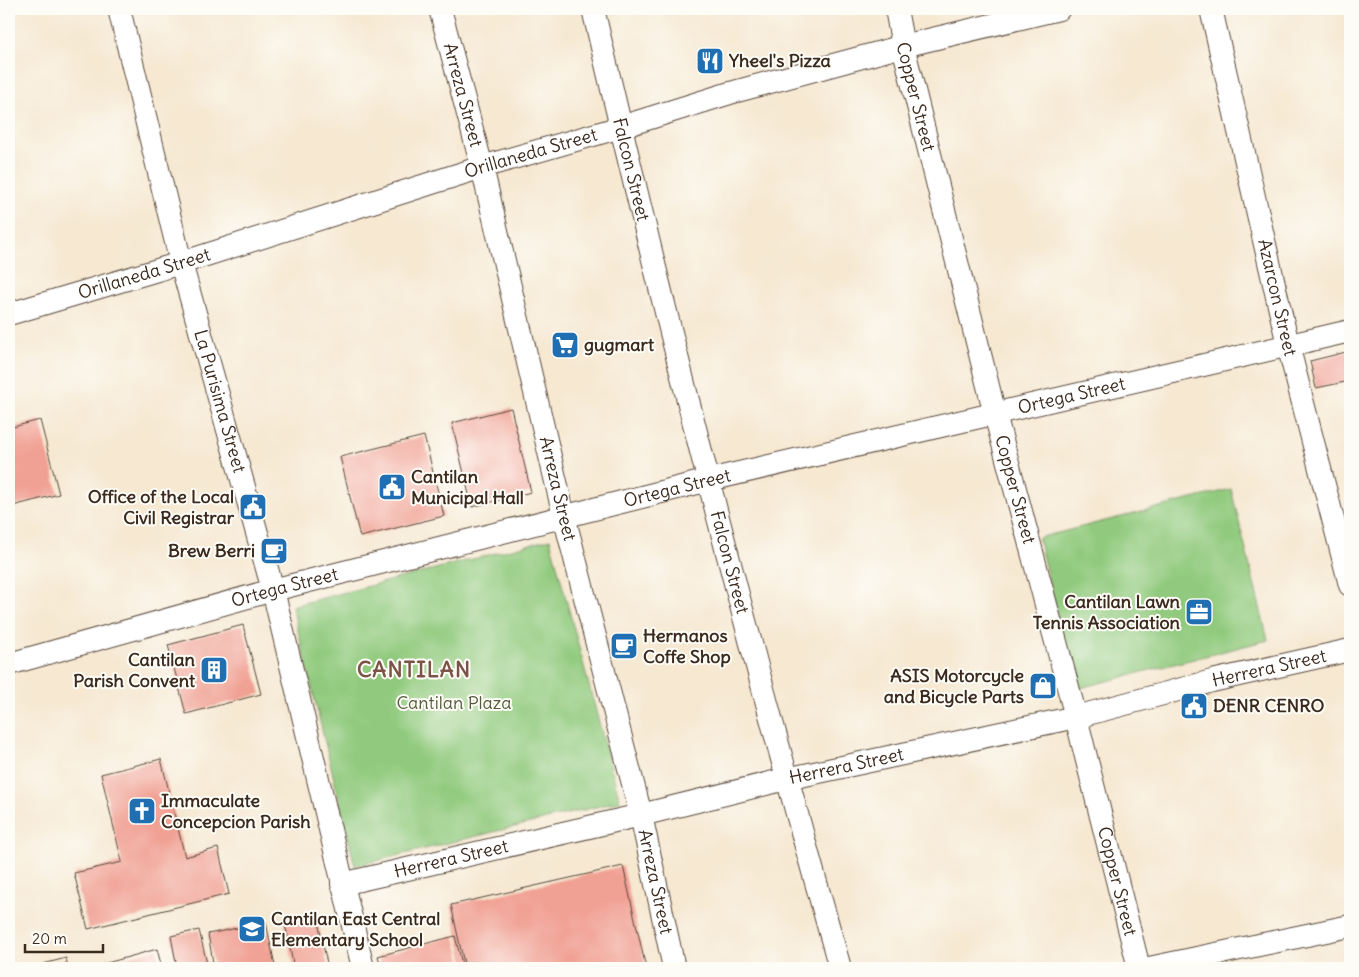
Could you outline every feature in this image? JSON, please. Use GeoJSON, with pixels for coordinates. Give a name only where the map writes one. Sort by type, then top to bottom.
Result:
{"type":"FeatureCollection","features":[{"type":"Feature","properties":{"kind":"street","name":"La Purisima Street"},"geometry":{"type":"LineString","coordinates":[[119,9],[181,263],[273,590],[363,968]]}},
{"type":"Feature","properties":{"kind":"street","name":"Arreza Street"},"geometry":{"type":"LineString","coordinates":[[440,9],[482,167],[564,516],[641,815],[674,968]]}},
{"type":"Feature","properties":{"kind":"street","name":"Falcon Street"},"geometry":{"type":"LineString","coordinates":[[593,9],[709,480],[786,779],[840,968]]}},
{"type":"Feature","properties":{"kind":"street","name":"Copper Street"},"geometry":{"type":"LineString","coordinates":[[896,9],[903,46],[995,414],[1076,717],[1139,968]]}},
{"type":"Feature","properties":{"kind":"street","name":"Orillaneda Street"},"geometry":{"type":"LineString","coordinates":[[9,314],[181,263],[482,167],[730,93],[903,46],[1059,9]]}},
{"type":"Feature","properties":{"kind":"street","name":"Azarcon Street"},"geometry":{"type":"LineString","coordinates":[[1211,9],[1288,345],[1350,585]]}},
{"type":"Feature","properties":{"kind":"street","name":"Ortega Street"},"geometry":{"type":"LineString","coordinates":[[9,664],[273,590],[564,516],[709,480],[1350,331]]}},
{"type":"Feature","properties":{"kind":"street","name":"Herrera Street"},"geometry":{"type":"LineString","coordinates":[[342,884],[641,815],[786,779],[1076,717],[1212,680],[1350,650]]}},
{"type":"Feature","properties":{"kind":"street"},"geometry":{"type":"LineString","coordinates":[[1149,968],[1350,926]]}},
{"type":"Feature","properties":{"kind":"green space"},"geometry":{"type":"Polygon","coordinates":[[[1231,489],[1268,640],[1076,689],[1038,538],[1231,489]]]}},
{"type":"Feature","properties":{"kind":"green space","name":"Cantilan Plaza"},"geometry":{"type":"Polygon","coordinates":[[[550,539],[620,801],[355,866],[292,606],[550,539]]]}},
{"type":"Feature","properties":{"kind":"building"},"geometry":{"type":"Polygon","coordinates":[[[1350,351],[1350,381],[1316,388],[1310,361],[1350,351]]]}},
{"type":"Feature","properties":{"kind":"building"},"geometry":{"type":"Polygon","coordinates":[[[511,408],[531,492],[472,507],[452,423],[511,408]]]}},
{"type":"Feature","properties":{"kind":"building"},"geometry":{"type":"Polygon","coordinates":[[[40,420],[59,494],[9,507],[9,428],[40,420]]]}},
{"type":"Feature","properties":{"kind":"building","name":"Cantilan Municipal Hall"},"geometry":{"type":"Polygon","coordinates":[[[424,436],[444,516],[360,537],[340,457],[424,436]]]}},
{"type":"Feature","properties":{"kind":"building","name":"Cantilan Parish Convent"},"geometry":{"type":"Polygon","coordinates":[[[243,625],[261,694],[186,714],[168,645],[243,625]]]}},
{"type":"Feature","properties":{"kind":"building","name":"Immaculate Concepcion Parish"},"geometry":{"type":"Polygon","coordinates":[[[161,759],[185,857],[218,848],[229,894],[88,929],[74,873],[122,862],[101,774],[161,759]]]}},
{"type":"Feature","properties":{"kind":"building"},"geometry":{"type":"Polygon","coordinates":[[[623,866],[646,968],[465,968],[451,905],[623,866]]]}},
{"type":"Feature","properties":{"kind":"building"},"geometry":{"type":"Polygon","coordinates":[[[316,912],[328,968],[294,968],[284,919],[316,912]]]}},
{"type":"Feature","properties":{"kind":"building"},"geometry":{"type":"Polygon","coordinates":[[[266,922],[275,966],[266,968],[214,968],[208,934],[266,922]]]}},
{"type":"Feature","properties":{"kind":"building"},"geometry":{"type":"Polygon","coordinates":[[[199,930],[208,968],[177,968],[171,936],[199,930]]]}},
{"type":"Feature","properties":{"kind":"building"},"geometry":{"type":"Polygon","coordinates":[[[455,936],[463,968],[381,968],[378,956],[455,936]]]}},
{"type":"Feature","properties":{"kind":"building"},"geometry":{"type":"Polygon","coordinates":[[[157,949],[162,968],[89,968],[157,949]]]}},
{"type":"Feature","properties":{"kind":"building"},"geometry":{"type":"Polygon","coordinates":[[[66,958],[68,968],[28,968],[66,958]]]}},
{"type":"Feature","properties":{"kind":"building"},"geometry":{"type":"Polygon","coordinates":[[[897,963],[898,968],[880,968],[897,963]]]}},
{"type":"Feature","properties":{"kind":"place","name":"Yheel's Pizza"},"geometry":{"type":"Point","coordinates":[710,61]}},
{"type":"Feature","properties":{"kind":"place","name":"gugmart"},"geometry":{"type":"Point","coordinates":[565,345]}},
{"type":"Feature","properties":{"kind":"place","name":"Cantilan Municipal Hall"},"geometry":{"type":"Point","coordinates":[392,487]}},
{"type":"Feature","properties":{"kind":"place","name":"Office of the Local Civil Registrar"},"geometry":{"type":"Point","coordinates":[253,507]}},
{"type":"Feature","properties":{"kind":"place","name":"Brew Berri"},"geometry":{"type":"Point","coordinates":[274,551]}},
{"type":"Feature","properties":{"kind":"place","name":"Cantilan Lawn Tennis Association"},"geometry":{"type":"Point","coordinates":[1199,612]}},
{"type":"Feature","properties":{"kind":"place","name":"Hermanos Coffe Shop"},"geometry":{"type":"Point","coordinates":[624,646]}},
{"type":"Feature","properties":{"kind":"place","name":"Cantilan Parish Convent"},"geometry":{"type":"Point","coordinates":[214,670]}},
{"type":"Feature","properties":{"kind":"place","name":"ASIS Motorcycle and Bicycle Parts"},"geometry":{"type":"Point","coordinates":[1043,686]}},
{"type":"Feature","properties":{"kind":"place","name":"DENR CENRO"},"geometry":{"type":"Point","coordinates":[1194,706]}},
{"type":"Feature","properties":{"kind":"place","name":"Immaculate Concepcion Parish"},"geometry":{"type":"Point","coordinates":[142,811]}},
{"type":"Feature","properties":{"kind":"place","name":"Cantilan East Central Elementary School"},"geometry":{"type":"Point","coordinates":[252,929]}},
{"type":"Feature","properties":{"kind":"district","name":"CANTILAN"},"geometry":{"type":"Point","coordinates":[414,669]}}]}
